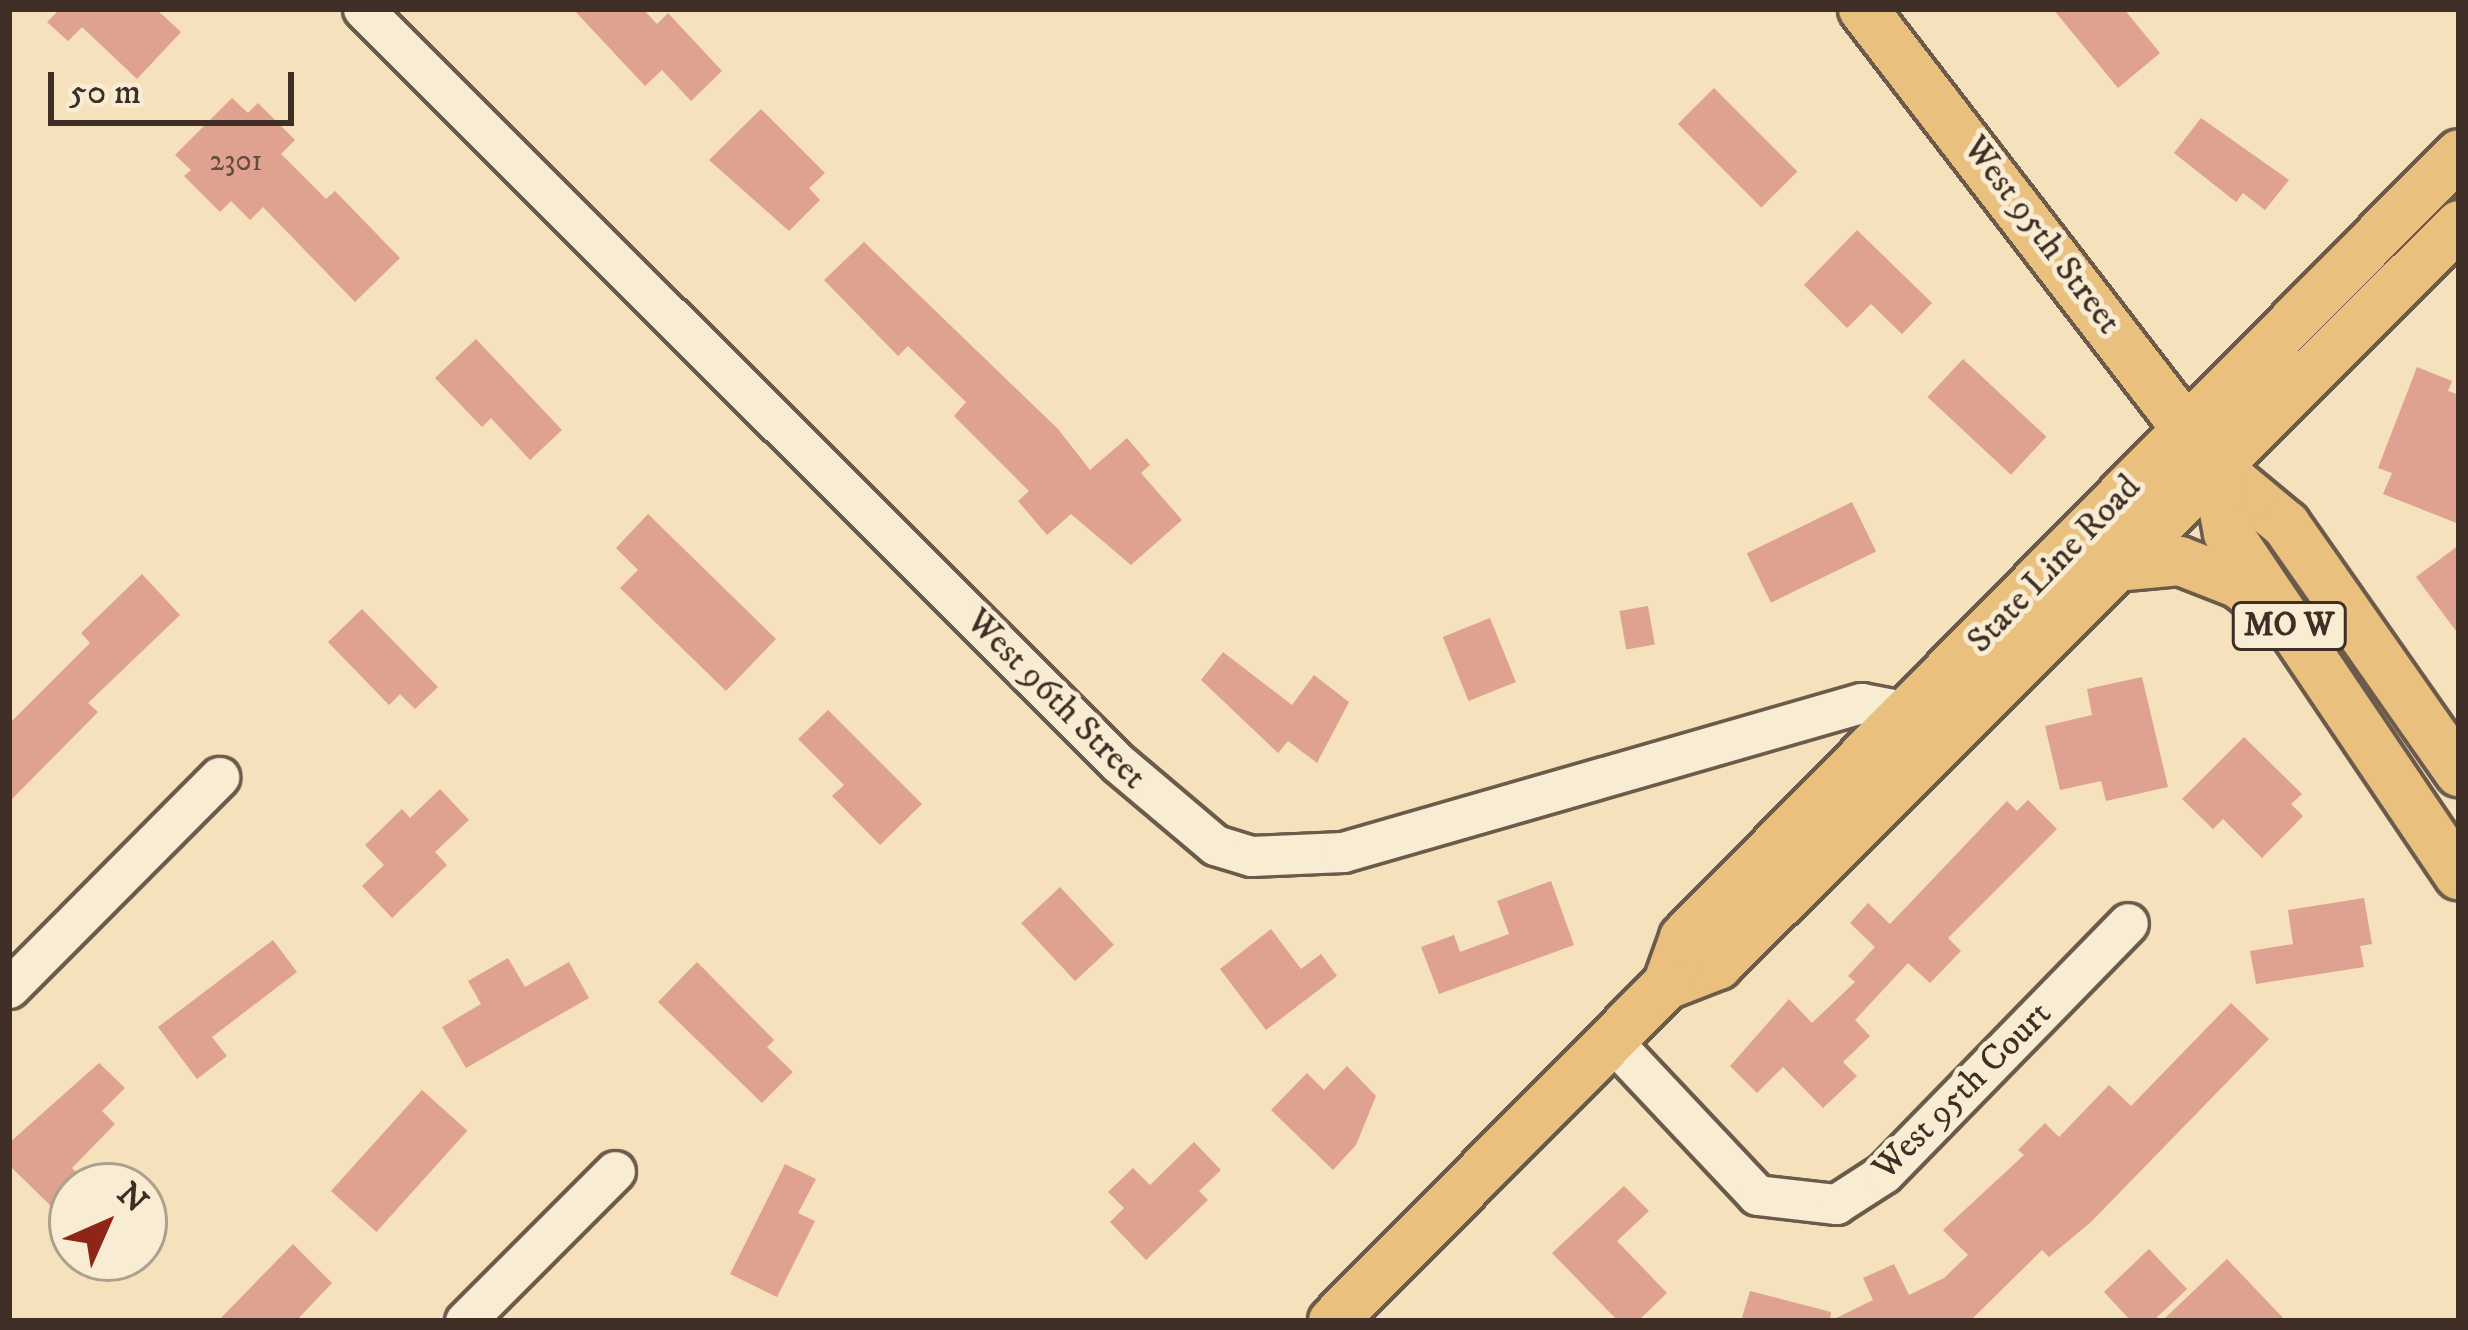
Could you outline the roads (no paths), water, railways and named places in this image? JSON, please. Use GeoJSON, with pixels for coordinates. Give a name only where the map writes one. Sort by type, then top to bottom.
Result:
{"type":"FeatureCollection","features":[{"type":"Feature","properties":{"kind":"main road","name":"West 95th Street"},"geometry":{"type":"LineString","coordinates":[[1862,9],[2201,447]]}},
{"type":"Feature","properties":{"kind":"main road","name":"State Line Road"},"geometry":{"type":"LineString","coordinates":[[1924,728],[2201,447],[2459,154]]}},
{"type":"Feature","properties":{"kind":"main road","name":"State Line Road"},"geometry":{"type":"LineString","coordinates":[[1333,1321],[1667,985],[1684,938],[2115,567],[2201,447],[2459,225]]}},
{"type":"Feature","properties":{"kind":"main road","name":"MO W"},"geometry":{"type":"LineString","coordinates":[[2201,447],[2228,533],[2459,874]]}},
{"type":"Feature","properties":{"kind":"main road","name":"MO W"},"geometry":{"type":"LineString","coordinates":[[2201,447],[2285,525],[2459,772]]}},
{"type":"Feature","properties":{"kind":"main road"},"geometry":{"type":"LineString","coordinates":[[2115,567],[2164,561],[2208,568],[2286,621]]}},
{"type":"Feature","properties":{"kind":"street","name":"West 96th Street"},"geometry":{"type":"LineString","coordinates":[[363,9],[1118,763],[1215,845],[1251,856],[1343,852],[1861,703],[1924,728]]}},
{"type":"Feature","properties":{"kind":"street"},"geometry":{"type":"LineString","coordinates":[[9,988],[219,777]]}},
{"type":"Feature","properties":{"kind":"street","name":"West 95th Court"},"geometry":{"type":"LineString","coordinates":[[1604,1050],[1708,1138],[1715,1158],[1757,1195],[1784,1203],[1836,1204],[1860,1192],[2128,923]]}},
{"type":"Feature","properties":{"kind":"street"},"geometry":{"type":"LineString","coordinates":[[465,1321],[615,1171]]}}]}
